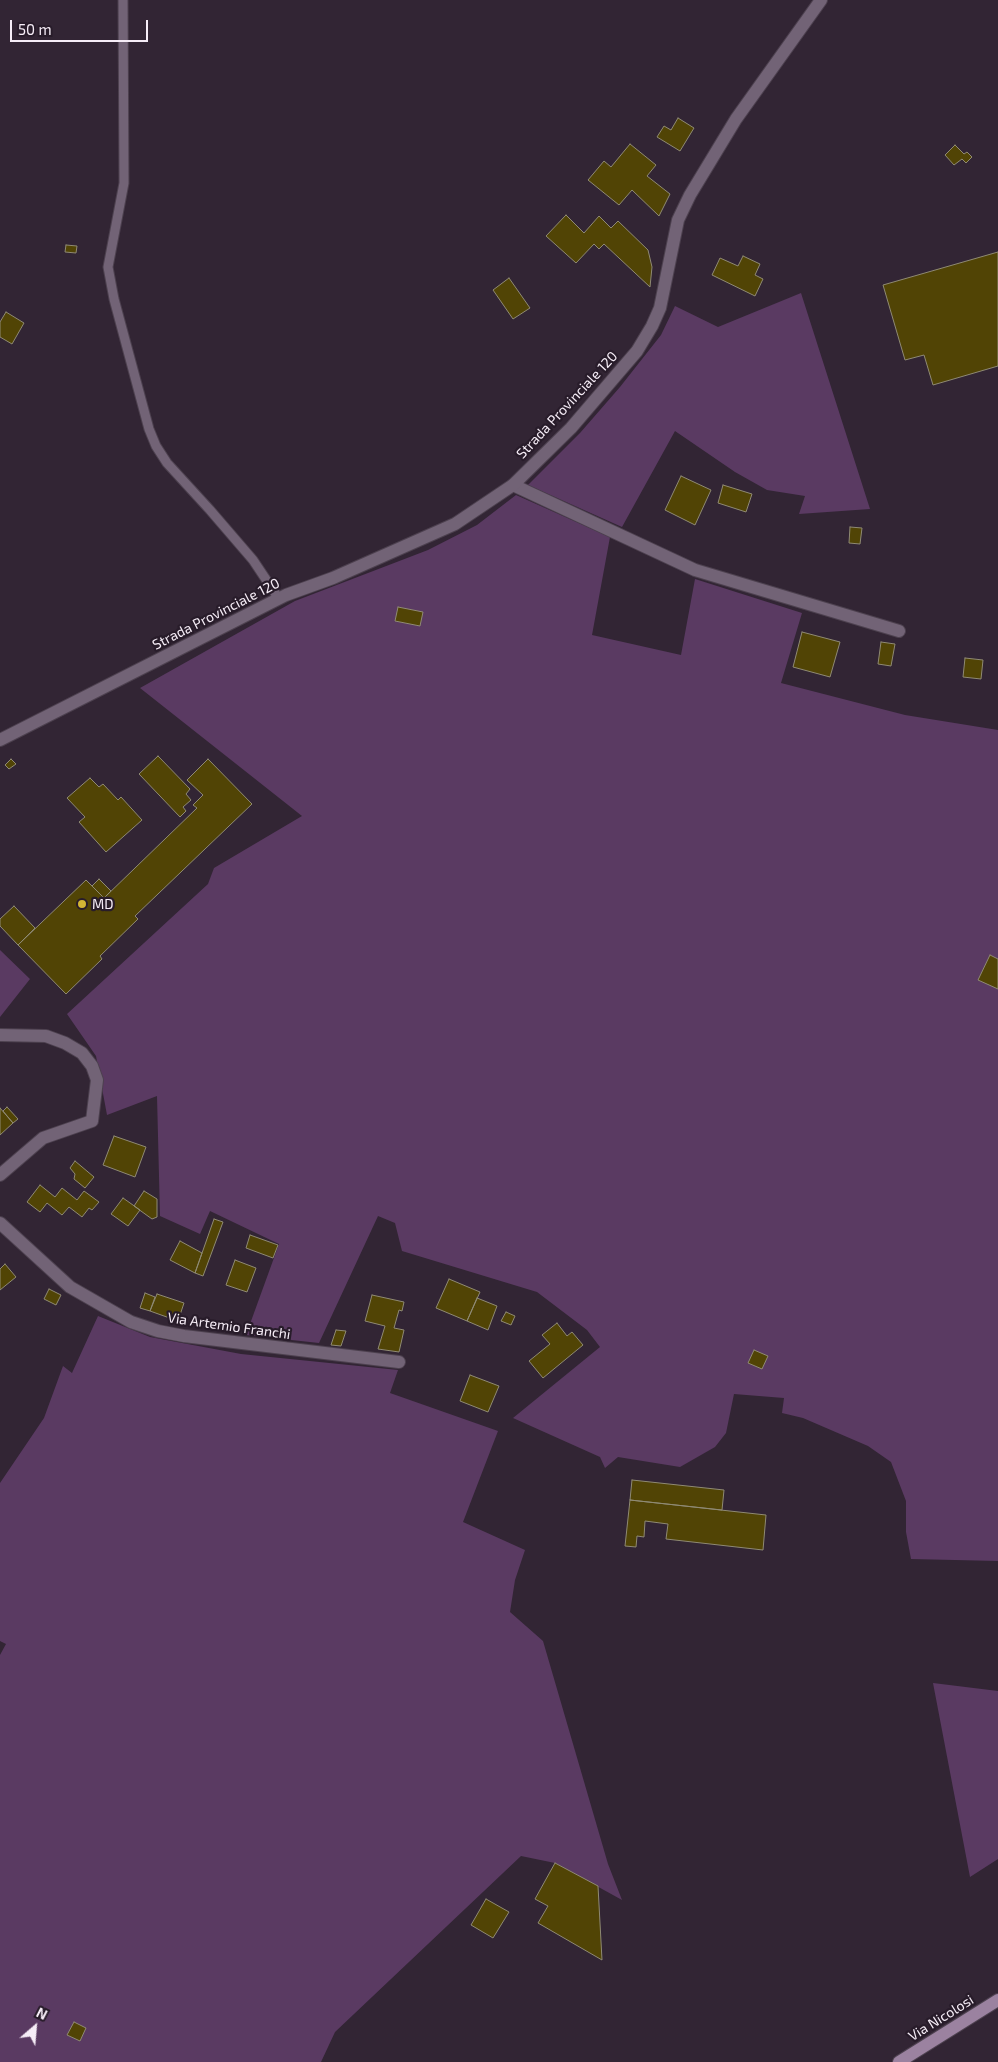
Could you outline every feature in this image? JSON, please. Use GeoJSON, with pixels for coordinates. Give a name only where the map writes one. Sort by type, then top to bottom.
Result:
{"type":"FeatureCollection","features":[{"type":"Feature","properties":{"kind":"main road","name":"Via Nicolosi"},"geometry":{"type":"LineString","coordinates":[[899,2062],[998,2000]]}},
{"type":"Feature","properties":{"kind":"street","name":"Strada Provinciale 120"},"geometry":{"type":"LineString","coordinates":[[0,740],[279,599],[333,578],[455,524],[513,485],[571,428],[637,351],[660,308],[678,220],[690,195],[736,119],[821,0]]}},
{"type":"Feature","properties":{"kind":"street"},"geometry":{"type":"LineString","coordinates":[[513,485],[695,570],[899,631]]}},
{"type":"Feature","properties":{"kind":"street"},"geometry":{"type":"LineString","coordinates":[[0,1035],[46,1036],[66,1043],[82,1053],[92,1066],[97,1080],[92,1121],[43,1138],[0,1175]]}},
{"type":"Feature","properties":{"kind":"street","name":"Via Artemio Franchi"},"geometry":{"type":"LineString","coordinates":[[0,1223],[70,1287],[131,1322],[158,1331],[184,1336],[400,1362]]}},
{"type":"Feature","properties":{"kind":"lane"},"geometry":{"type":"LineString","coordinates":[[122,0],[124,182],[108,267],[114,299],[149,429],[156,446],[168,463],[253,560],[279,599]]}},
{"type":"Feature","properties":{"kind":"shaded area"},"geometry":{"type":"Polygon","coordinates":[[[801,293],[870,509],[799,514],[805,496],[767,490],[735,472],[675,431],[622,527],[528,485],[580,433],[620,387],[661,335],[675,306],[718,327],[801,293]]]}},
{"type":"Feature","properties":{"kind":"shaded area"},"geometry":{"type":"Polygon","coordinates":[[[516,495],[610,537],[592,635],[681,655],[695,579],[802,613],[781,683],[905,715],[998,730],[998,1561],[911,1559],[906,1532],[906,1501],[891,1462],[868,1446],[803,1418],[782,1413],[784,1398],[734,1394],[726,1433],[715,1447],[680,1467],[618,1457],[605,1468],[600,1457],[513,1418],[600,1347],[587,1330],[537,1292],[402,1251],[395,1223],[378,1216],[319,1343],[246,1335],[279,1244],[210,1211],[200,1234],[160,1216],[157,1096],[107,1115],[96,1056],[67,1014],[208,884],[214,868],[302,816],[140,688],[295,601],[428,550],[477,525],[516,495]]]}},
{"type":"Feature","properties":{"kind":"shaded area"},"geometry":{"type":"Polygon","coordinates":[[[0,950],[30,979],[0,1017],[0,950]]]}},
{"type":"Feature","properties":{"kind":"shaded area"},"geometry":{"type":"Polygon","coordinates":[[[98,1316],[150,1337],[241,1354],[398,1370],[390,1393],[498,1431],[463,1522],[525,1550],[515,1580],[510,1612],[543,1641],[608,1864],[622,1900],[555,1863],[521,1856],[335,2032],[321,2062],[0,2062],[0,1655],[6,1644],[0,1641],[0,1483],[44,1418],[63,1366],[72,1373],[98,1316]]]}},
{"type":"Feature","properties":{"kind":"shaded area"},"geometry":{"type":"Polygon","coordinates":[[[933,1683],[998,1691],[998,1859],[970,1877],[933,1683]]]}},
{"type":"Feature","properties":{"kind":"building"},"geometry":{"type":"Polygon","coordinates":[[[678,118],[694,128],[680,151],[657,137],[664,126],[671,130],[678,118]]]}},
{"type":"Feature","properties":{"kind":"building"},"geometry":{"type":"Polygon","coordinates":[[[630,144],[656,165],[647,176],[670,194],[659,216],[632,190],[619,205],[588,180],[604,161],[611,167],[630,144]]]}},
{"type":"Feature","properties":{"kind":"building"},"geometry":{"type":"Polygon","coordinates":[[[955,145],[964,154],[967,152],[972,157],[966,163],[962,159],[954,165],[945,155],[955,145]]]}},
{"type":"Feature","properties":{"kind":"building"},"geometry":{"type":"Polygon","coordinates":[[[566,215],[584,233],[599,216],[611,228],[618,221],[648,250],[652,267],[650,287],[604,244],[599,249],[594,244],[576,263],[546,236],[566,215]]]}},
{"type":"Feature","properties":{"kind":"building"},"geometry":{"type":"Polygon","coordinates":[[[66,245],[77,246],[76,253],[65,252],[66,245]]]}},
{"type":"Feature","properties":{"kind":"building"},"geometry":{"type":"Polygon","coordinates":[[[998,252],[998,366],[933,385],[924,355],[905,360],[883,285],[998,252]]]}},
{"type":"Feature","properties":{"kind":"building"},"geometry":{"type":"Polygon","coordinates":[[[743,256],[760,264],[755,275],[763,279],[755,296],[712,275],[720,258],[738,266],[743,256]]]}},
{"type":"Feature","properties":{"kind":"building"},"geometry":{"type":"Polygon","coordinates":[[[509,278],[530,308],[513,319],[493,290],[509,278]]]}},
{"type":"Feature","properties":{"kind":"building"},"geometry":{"type":"Polygon","coordinates":[[[6,312],[24,323],[12,344],[0,337],[0,322],[6,312]]]}},
{"type":"Feature","properties":{"kind":"building"},"geometry":{"type":"Polygon","coordinates":[[[681,476],[711,490],[695,525],[665,510],[681,476]]]}},
{"type":"Feature","properties":{"kind":"building"},"geometry":{"type":"Polygon","coordinates":[[[723,485],[752,494],[746,512],[718,503],[723,485]]]}},
{"type":"Feature","properties":{"kind":"building"},"geometry":{"type":"Polygon","coordinates":[[[850,527],[862,528],[860,544],[849,543],[850,527]]]}},
{"type":"Feature","properties":{"kind":"building"},"geometry":{"type":"Polygon","coordinates":[[[398,607],[423,612],[420,626],[395,621],[398,607]]]}},
{"type":"Feature","properties":{"kind":"building"},"geometry":{"type":"Polygon","coordinates":[[[802,632],[840,642],[830,677],[793,667],[802,632]]]}},
{"type":"Feature","properties":{"kind":"building"},"geometry":{"type":"Polygon","coordinates":[[[881,642],[895,644],[891,666],[878,664],[881,642]]]}},
{"type":"Feature","properties":{"kind":"building"},"geometry":{"type":"Polygon","coordinates":[[[965,658],[983,660],[981,679],[963,677],[965,658]]]}},
{"type":"Feature","properties":{"kind":"building"},"geometry":{"type":"Polygon","coordinates":[[[158,756],[190,789],[186,794],[191,800],[183,807],[186,811],[180,817],[139,774],[158,756]]]}},
{"type":"Feature","properties":{"kind":"building"},"geometry":{"type":"Polygon","coordinates":[[[11,759],[16,764],[9,769],[5,765],[11,759]]]}},
{"type":"Feature","properties":{"kind":"building"},"geometry":{"type":"Polygon","coordinates":[[[208,759],[252,804],[135,916],[138,919],[100,956],[102,959],[66,994],[18,945],[86,880],[104,898],[197,808],[193,805],[203,795],[187,780],[208,759]]]}},
{"type":"Feature","properties":{"kind":"building"},"geometry":{"type":"Polygon","coordinates":[[[90,778],[99,787],[103,784],[118,800],[121,797],[142,820],[106,852],[79,822],[85,817],[67,798],[90,778]]]}},
{"type":"Feature","properties":{"kind":"building"},"geometry":{"type":"Polygon","coordinates":[[[99,879],[111,891],[104,898],[92,886],[99,879]]]}},
{"type":"Feature","properties":{"kind":"building"},"geometry":{"type":"Polygon","coordinates":[[[14,906],[35,928],[18,945],[0,926],[0,919],[14,906]]]}},
{"type":"Feature","properties":{"kind":"building"},"geometry":{"type":"Polygon","coordinates":[[[990,955],[998,959],[998,989],[978,980],[990,955]]]}},
{"type":"Feature","properties":{"kind":"building"},"geometry":{"type":"Polygon","coordinates":[[[7,1107],[18,1119],[13,1123],[3,1111],[7,1107]]]}},
{"type":"Feature","properties":{"kind":"building"},"geometry":{"type":"Polygon","coordinates":[[[0,1108],[13,1123],[0,1135],[0,1108]]]}},
{"type":"Feature","properties":{"kind":"building"},"geometry":{"type":"Polygon","coordinates":[[[114,1136],[146,1147],[135,1177],[103,1165],[114,1136]]]}},
{"type":"Feature","properties":{"kind":"building"},"geometry":{"type":"Polygon","coordinates":[[[75,1161],[94,1177],[85,1188],[74,1179],[75,1174],[70,1168],[75,1161]]]}},
{"type":"Feature","properties":{"kind":"building"},"geometry":{"type":"Polygon","coordinates":[[[40,1185],[55,1197],[62,1188],[77,1200],[84,1191],[99,1202],[92,1210],[89,1208],[82,1217],[69,1207],[62,1215],[47,1203],[40,1212],[27,1202],[40,1185]]]}},
{"type":"Feature","properties":{"kind":"building"},"geometry":{"type":"Polygon","coordinates":[[[144,1191],[157,1199],[157,1217],[152,1219],[134,1206],[144,1191]]]}},
{"type":"Feature","properties":{"kind":"building"},"geometry":{"type":"Polygon","coordinates":[[[123,1198],[140,1210],[128,1226],[111,1214],[123,1198]]]}},
{"type":"Feature","properties":{"kind":"building"},"geometry":{"type":"Polygon","coordinates":[[[214,1219],[223,1222],[203,1276],[195,1273],[214,1219]]]}},
{"type":"Feature","properties":{"kind":"building"},"geometry":{"type":"Polygon","coordinates":[[[250,1235],[278,1245],[273,1258],[246,1248],[250,1235]]]}},
{"type":"Feature","properties":{"kind":"building"},"geometry":{"type":"Polygon","coordinates":[[[180,1241],[202,1253],[195,1273],[170,1260],[180,1241]]]}},
{"type":"Feature","properties":{"kind":"building"},"geometry":{"type":"Polygon","coordinates":[[[235,1260],[256,1268],[247,1292],[226,1285],[235,1260]]]}},
{"type":"Feature","properties":{"kind":"building"},"geometry":{"type":"Polygon","coordinates":[[[5,1264],[16,1277],[0,1290],[0,1269],[5,1264]]]}},
{"type":"Feature","properties":{"kind":"building"},"geometry":{"type":"Polygon","coordinates":[[[449,1279],[480,1292],[467,1321],[436,1308],[449,1279]]]}},
{"type":"Feature","properties":{"kind":"building"},"geometry":{"type":"Polygon","coordinates":[[[49,1289],[61,1295],[56,1305],[44,1299],[49,1289]]]}},
{"type":"Feature","properties":{"kind":"building"},"geometry":{"type":"Polygon","coordinates":[[[145,1293],[155,1297],[150,1311],[140,1308],[145,1293]]]}},
{"type":"Feature","properties":{"kind":"building"},"geometry":{"type":"Polygon","coordinates":[[[157,1294],[184,1303],[178,1321],[150,1311],[157,1294]]]}},
{"type":"Feature","properties":{"kind":"building"},"geometry":{"type":"Polygon","coordinates":[[[372,1295],[404,1302],[402,1311],[399,1310],[394,1328],[404,1330],[399,1352],[378,1349],[385,1326],[365,1321],[372,1295]]]}},
{"type":"Feature","properties":{"kind":"building"},"geometry":{"type":"Polygon","coordinates":[[[477,1298],[497,1306],[488,1330],[467,1321],[477,1298]]]}},
{"type":"Feature","properties":{"kind":"building"},"geometry":{"type":"Polygon","coordinates":[[[506,1312],[515,1316],[511,1325],[501,1321],[506,1312]]]}},
{"type":"Feature","properties":{"kind":"building"},"geometry":{"type":"Polygon","coordinates":[[[557,1323],[567,1336],[572,1332],[583,1345],[543,1378],[529,1361],[550,1344],[542,1335],[557,1323]]]}},
{"type":"Feature","properties":{"kind":"building"},"geometry":{"type":"Polygon","coordinates":[[[336,1330],[346,1331],[341,1346],[331,1345],[336,1330]]]}},
{"type":"Feature","properties":{"kind":"building"},"geometry":{"type":"Polygon","coordinates":[[[754,1350],[768,1356],[762,1369],[748,1363],[754,1350]]]}},
{"type":"Feature","properties":{"kind":"building"},"geometry":{"type":"Polygon","coordinates":[[[470,1375],[499,1386],[488,1412],[460,1401],[470,1375]]]}},
{"type":"Feature","properties":{"kind":"building"},"geometry":{"type":"Polygon","coordinates":[[[632,1480],[724,1490],[722,1510],[630,1500],[632,1480]]]}},
{"type":"Feature","properties":{"kind":"building"},"geometry":{"type":"Polygon","coordinates":[[[630,1500],[766,1515],[763,1550],[666,1539],[668,1524],[645,1521],[644,1537],[637,1536],[636,1547],[625,1546],[630,1500]]]}},
{"type":"Feature","properties":{"kind":"building"},"geometry":{"type":"Polygon","coordinates":[[[555,1863],[598,1886],[602,1960],[538,1923],[548,1906],[535,1899],[555,1863]]]}},
{"type":"Feature","properties":{"kind":"building"},"geometry":{"type":"Polygon","coordinates":[[[486,1899],[509,1912],[493,1938],[471,1925],[486,1899]]]}},
{"type":"Feature","properties":{"kind":"building"},"geometry":{"type":"Polygon","coordinates":[[[74,2022],[86,2028],[80,2041],[67,2035],[74,2022]]]}},
{"type":"Feature","properties":{"kind":"place","name":"MD"},"geometry":{"type":"Point","coordinates":[82,904]}}]}
